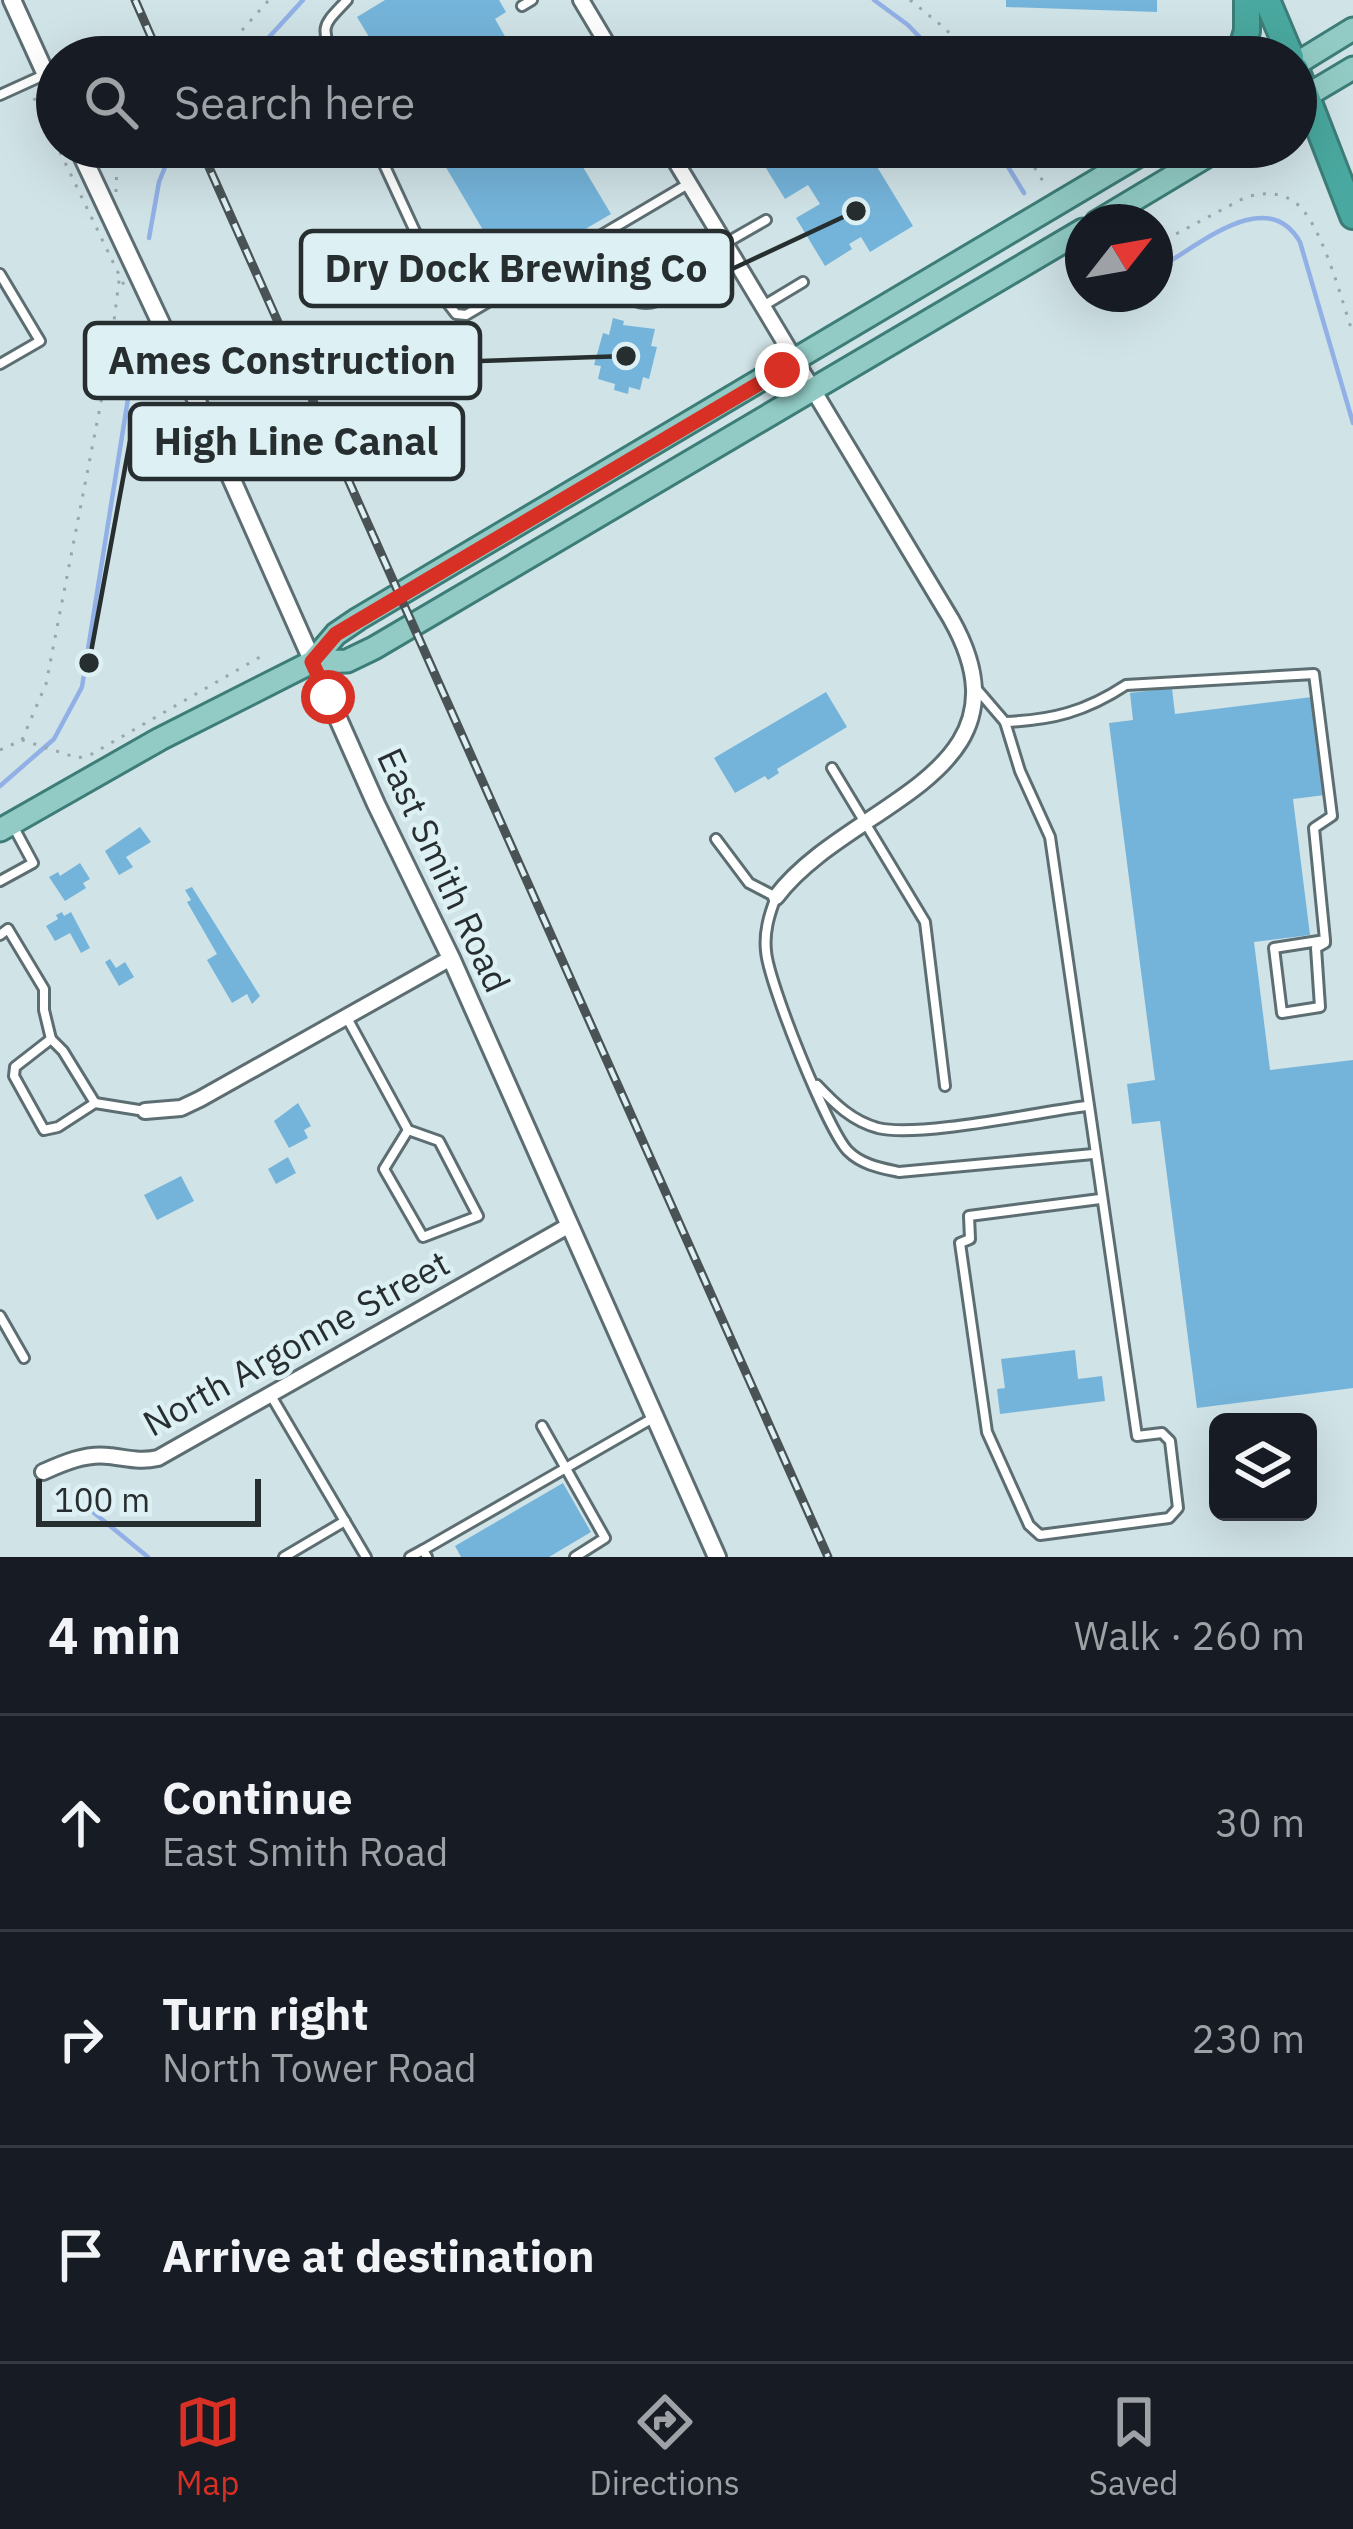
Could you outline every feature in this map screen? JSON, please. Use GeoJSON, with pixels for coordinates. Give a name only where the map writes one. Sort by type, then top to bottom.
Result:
{"type":"FeatureCollection","features":[{"type":"Feature","properties":{"kind":"highway"},"geometry":{"type":"LineString","coordinates":[[1245,36],[1247,0]]}},
{"type":"Feature","properties":{"kind":"highway"},"geometry":{"type":"LineString","coordinates":[[1267,0],[1282,36]]}},
{"type":"Feature","properties":{"kind":"highway"},"geometry":{"type":"LineString","coordinates":[[1317,133],[1353,216]]}},
{"type":"Feature","properties":{"kind":"highway"},"geometry":{"type":"LineString","coordinates":[[1317,151],[1339,179]]}},
{"type":"Feature","properties":{"kind":"main road"},"geometry":{"type":"LineString","coordinates":[[1317,50],[1353,29]]}},
{"type":"Feature","properties":{"kind":"main road"},"geometry":{"type":"LineString","coordinates":[[1317,89],[1353,68]]}},
{"type":"Feature","properties":{"kind":"main road"},"geometry":{"type":"LineString","coordinates":[[6,826],[160,739],[312,662],[336,634],[358,620],[1118,168]]}},
{"type":"Feature","properties":{"kind":"main road"},"geometry":{"type":"LineString","coordinates":[[1127,204],[1187,168]]}},
{"type":"Feature","properties":{"kind":"main road"},"geometry":{"type":"LineString","coordinates":[[312,662],[346,661],[374,648],[1065,241]]}},
{"type":"Feature","properties":{"kind":"street"},"geometry":{"type":"LineString","coordinates":[[12,0],[36,52]]}},
{"type":"Feature","properties":{"kind":"street"},"geometry":{"type":"LineString","coordinates":[[581,0],[602,36]]}},
{"type":"Feature","properties":{"kind":"street","name":"East Smith Road"},"geometry":{"type":"LineString","coordinates":[[89,168],[451,958],[716,1557]]}},
{"type":"Feature","properties":{"kind":"street"},"geometry":{"type":"LineString","coordinates":[[679,168],[962,638],[975,687],[970,722],[956,751],[933,776],[808,859],[776,896]]}},
{"type":"Feature","properties":{"kind":"street"},"geometry":{"type":"LineString","coordinates":[[145,1111],[181,1108],[200,1099],[451,958]]}},
{"type":"Feature","properties":{"kind":"street","name":"North Argonne Street"},"geometry":{"type":"LineString","coordinates":[[43,1472],[92,1456],[135,1462],[158,1458],[568,1226]]}},
{"type":"Feature","properties":{"kind":"lane"},"geometry":{"type":"LineString","coordinates":[[324,36],[324,25],[346,0]]}},
{"type":"Feature","properties":{"kind":"lane"},"geometry":{"type":"LineString","coordinates":[[522,6],[532,0]]}},
{"type":"Feature","properties":{"kind":"lane"},"geometry":{"type":"LineString","coordinates":[[0,95],[36,79]]}},
{"type":"Feature","properties":{"kind":"lane"},"geometry":{"type":"LineString","coordinates":[[386,168],[449,305],[456,314],[466,315],[689,184]]}},
{"type":"Feature","properties":{"kind":"lane"},"geometry":{"type":"LineString","coordinates":[[670,275],[664,261],[643,253],[624,266],[621,281],[629,296],[644,302],[661,298],[670,275],[766,220]]}},
{"type":"Feature","properties":{"kind":"lane"},"geometry":{"type":"LineString","coordinates":[[0,274],[40,341],[0,364]]}},
{"type":"Feature","properties":{"kind":"lane"},"geometry":{"type":"LineString","coordinates":[[762,306],[803,282]]}},
{"type":"Feature","properties":{"kind":"lane"},"geometry":{"type":"LineString","coordinates":[[1005,722],[1053,720],[1126,685],[1314,674],[1332,816],[1314,829],[1324,940]]}},
{"type":"Feature","properties":{"kind":"lane"},"geometry":{"type":"LineString","coordinates":[[975,687],[1005,722],[1020,771],[1050,837],[1137,1436],[1162,1433],[1170,1441],[1178,1508],[1169,1518],[1040,1535],[1029,1525],[987,1432],[960,1243],[970,1239],[969,1216],[1100,1199]]}},
{"type":"Feature","properties":{"kind":"lane"},"geometry":{"type":"LineString","coordinates":[[832,768],[925,922],[945,1086]]}},
{"type":"Feature","properties":{"kind":"lane"},"geometry":{"type":"LineString","coordinates":[[0,881],[33,862],[6,826]]}},
{"type":"Feature","properties":{"kind":"lane"},"geometry":{"type":"LineString","coordinates":[[716,839],[748,883],[776,896],[766,931],[768,968],[827,1118],[847,1150],[868,1165],[899,1172],[1093,1154]]}},
{"type":"Feature","properties":{"kind":"lane"},"geometry":{"type":"LineString","coordinates":[[0,934],[8,929],[44,989],[50,1039],[63,1051],[94,1103]]}},
{"type":"Feature","properties":{"kind":"lane"},"geometry":{"type":"LineString","coordinates":[[1324,940],[1316,948],[1320,1007],[1282,1012],[1274,948],[1324,940]]}},
{"type":"Feature","properties":{"kind":"lane"},"geometry":{"type":"LineString","coordinates":[[346,1016],[408,1130],[439,1141],[478,1216],[423,1237],[384,1169],[408,1130]]}},
{"type":"Feature","properties":{"kind":"lane"},"geometry":{"type":"LineString","coordinates":[[50,1039],[15,1067],[14,1076],[44,1130],[58,1127],[94,1103],[145,1111]]}},
{"type":"Feature","properties":{"kind":"lane"},"geometry":{"type":"LineString","coordinates":[[814,1082],[857,1120],[904,1131],[1086,1106]]}},
{"type":"Feature","properties":{"kind":"lane"},"geometry":{"type":"LineString","coordinates":[[0,1316],[24,1358]]}},
{"type":"Feature","properties":{"kind":"lane"},"geometry":{"type":"LineString","coordinates":[[270,1394],[366,1557]]}},
{"type":"Feature","properties":{"kind":"lane"},"geometry":{"type":"LineString","coordinates":[[410,1557],[425,1553],[654,1418]]}},
{"type":"Feature","properties":{"kind":"lane"},"geometry":{"type":"LineString","coordinates":[[542,1426],[605,1538],[575,1557]]}},
{"type":"Feature","properties":{"kind":"lane"},"geometry":{"type":"LineString","coordinates":[[284,1557],[345,1521]]}},
{"type":"Feature","properties":{"kind":"path"},"geometry":{"type":"LineString","coordinates":[[237,36],[269,0]]}},
{"type":"Feature","properties":{"kind":"path"},"geometry":{"type":"LineString","coordinates":[[910,0],[951,36]]}},
{"type":"Feature","properties":{"kind":"path"},"geometry":{"type":"LineString","coordinates":[[34,98],[36,102]]}},
{"type":"Feature","properties":{"kind":"path"},"geometry":{"type":"LineString","coordinates":[[68,168],[131,298]]}},
{"type":"Feature","properties":{"kind":"path"},"geometry":{"type":"LineString","coordinates":[[1034,168],[1046,188]]}},
{"type":"Feature","properties":{"kind":"path"},"geometry":{"type":"LineString","coordinates":[[1173,236],[1246,197],[1276,194],[1299,204],[1317,233],[1353,334]]}},
{"type":"Feature","properties":{"kind":"path"},"geometry":{"type":"LineString","coordinates":[[22,740],[46,684],[109,361],[120,277]]}},
{"type":"Feature","properties":{"kind":"path"},"geometry":{"type":"LineString","coordinates":[[152,341],[158,364]]}},
{"type":"Feature","properties":{"kind":"path"},"geometry":{"type":"LineString","coordinates":[[0,749],[22,740],[78,758],[90,754],[267,653]]}},
{"type":"Feature","properties":{"kind":"building"},"geometry":{"type":"Polygon","coordinates":[[[385,0],[499,0],[506,12],[495,19],[505,36],[368,36],[357,17],[385,0]]]}},
{"type":"Feature","properties":{"kind":"building"},"geometry":{"type":"Polygon","coordinates":[[[1006,0],[1157,0],[1157,12],[1006,7],[1006,0]]]}},
{"type":"Feature","properties":{"kind":"building"},"geometry":{"type":"Polygon","coordinates":[[[446,168],[584,168],[611,214],[509,274],[446,168]]]}},
{"type":"Feature","properties":{"kind":"building"},"geometry":{"type":"Polygon","coordinates":[[[766,168],[878,168],[913,226],[870,252],[861,237],[849,244],[852,249],[825,266],[796,218],[820,204],[808,185],[785,199],[766,168]]]}},
{"type":"Feature","properties":{"kind":"building"},"geometry":{"type":"Polygon","coordinates":[[[613,318],[624,321],[623,325],[655,329],[651,346],[657,347],[649,379],[643,377],[640,390],[629,387],[628,394],[598,379],[601,366],[594,365],[603,333],[609,335],[613,318]]]}},
{"type":"Feature","properties":{"kind":"building"},"geometry":{"type":"Polygon","coordinates":[[[1172,688],[1175,714],[1312,697],[1325,795],[1293,799],[1310,935],[1254,942],[1270,1070],[1353,1060],[1353,1388],[1197,1408],[1160,1121],[1132,1124],[1127,1084],[1155,1080],[1109,723],[1133,720],[1130,693],[1172,688]]]}},
{"type":"Feature","properties":{"kind":"building"},"geometry":{"type":"Polygon","coordinates":[[[826,692],[847,727],[777,769],[779,773],[768,780],[765,776],[735,793],[714,758],[826,692]]]}},
{"type":"Feature","properties":{"kind":"building"},"geometry":{"type":"Polygon","coordinates":[[[140,827],[151,842],[126,857],[133,867],[119,875],[105,851],[140,827]]]}},
{"type":"Feature","properties":{"kind":"building"},"geometry":{"type":"Polygon","coordinates":[[[80,863],[90,879],[83,883],[86,888],[65,901],[49,877],[58,872],[60,876],[80,863]]]}},
{"type":"Feature","properties":{"kind":"building"},"geometry":{"type":"Polygon","coordinates":[[[192,887],[260,996],[252,1004],[247,994],[232,1003],[207,960],[217,954],[187,902],[191,900],[185,890],[192,887]]]}},
{"type":"Feature","properties":{"kind":"building"},"geometry":{"type":"Polygon","coordinates":[[[62,912],[64,916],[71,912],[90,948],[81,953],[70,933],[55,941],[46,926],[62,912]]]}},
{"type":"Feature","properties":{"kind":"building"},"geometry":{"type":"Polygon","coordinates":[[[110,959],[116,968],[125,962],[134,977],[119,986],[105,962],[110,959]]]}},
{"type":"Feature","properties":{"kind":"building"},"geometry":{"type":"Polygon","coordinates":[[[298,1103],[311,1126],[304,1130],[308,1138],[289,1148],[274,1121],[298,1103]]]}},
{"type":"Feature","properties":{"kind":"building"},"geometry":{"type":"Polygon","coordinates":[[[288,1157],[296,1173],[276,1184],[268,1169],[288,1157]]]}},
{"type":"Feature","properties":{"kind":"building"},"geometry":{"type":"Polygon","coordinates":[[[181,1176],[194,1201],[157,1220],[144,1195],[181,1176]]]}},
{"type":"Feature","properties":{"kind":"building"},"geometry":{"type":"Polygon","coordinates":[[[1075,1350],[1078,1379],[1102,1376],[1105,1401],[1000,1414],[997,1389],[1005,1388],[1001,1359],[1075,1350]]]}},
{"type":"Feature","properties":{"kind":"building"},"geometry":{"type":"Polygon","coordinates":[[[563,1483],[591,1532],[549,1557],[461,1557],[455,1546],[563,1483]]]}},
{"type":"Feature","properties":{"kind":"waterway"},"geometry":{"type":"LineString","coordinates":[[270,36],[303,0]]}},
{"type":"Feature","properties":{"kind":"waterway"},"geometry":{"type":"LineString","coordinates":[[874,0],[919,36]]}},
{"type":"Feature","properties":{"kind":"waterway"},"geometry":{"type":"LineString","coordinates":[[149,238],[165,168]]}},
{"type":"Feature","properties":{"kind":"waterway"},"geometry":{"type":"LineString","coordinates":[[1009,168],[1024,193]]}},
{"type":"Feature","properties":{"kind":"waterway"},"geometry":{"type":"LineString","coordinates":[[1173,259],[1250,219],[1269,218],[1286,225],[1300,242],[1353,423]]}},
{"type":"Feature","properties":{"kind":"waterway"},"geometry":{"type":"LineString","coordinates":[[0,786],[54,739],[82,687],[138,336]]}},
{"type":"Feature","properties":{"kind":"waterway"},"geometry":{"type":"LineString","coordinates":[[93,1512],[148,1557]]}},
{"type":"Feature","properties":{"kind":"railway"},"geometry":{"type":"LineString","coordinates":[[135,0],[151,36]]}},
{"type":"Feature","properties":{"kind":"railway"},"geometry":{"type":"LineString","coordinates":[[209,168],[828,1557]]}},
{"type":"Feature","properties":{"kind":"place","name":"Dry Dock Brewing Co"},"geometry":{"type":"Point","coordinates":[856,211]}},
{"type":"Feature","properties":{"kind":"place","name":"Ames Construction"},"geometry":{"type":"Point","coordinates":[626,356]}},
{"type":"Feature","properties":{"kind":"place","name":"High Line Canal"},"geometry":{"type":"Point","coordinates":[89,663]}},
{"type":"Feature","properties":{"kind":"route"},"geometry":{"type":"LineString","coordinates":[[328,697],[312,662],[336,634],[782,370]]}}]}
